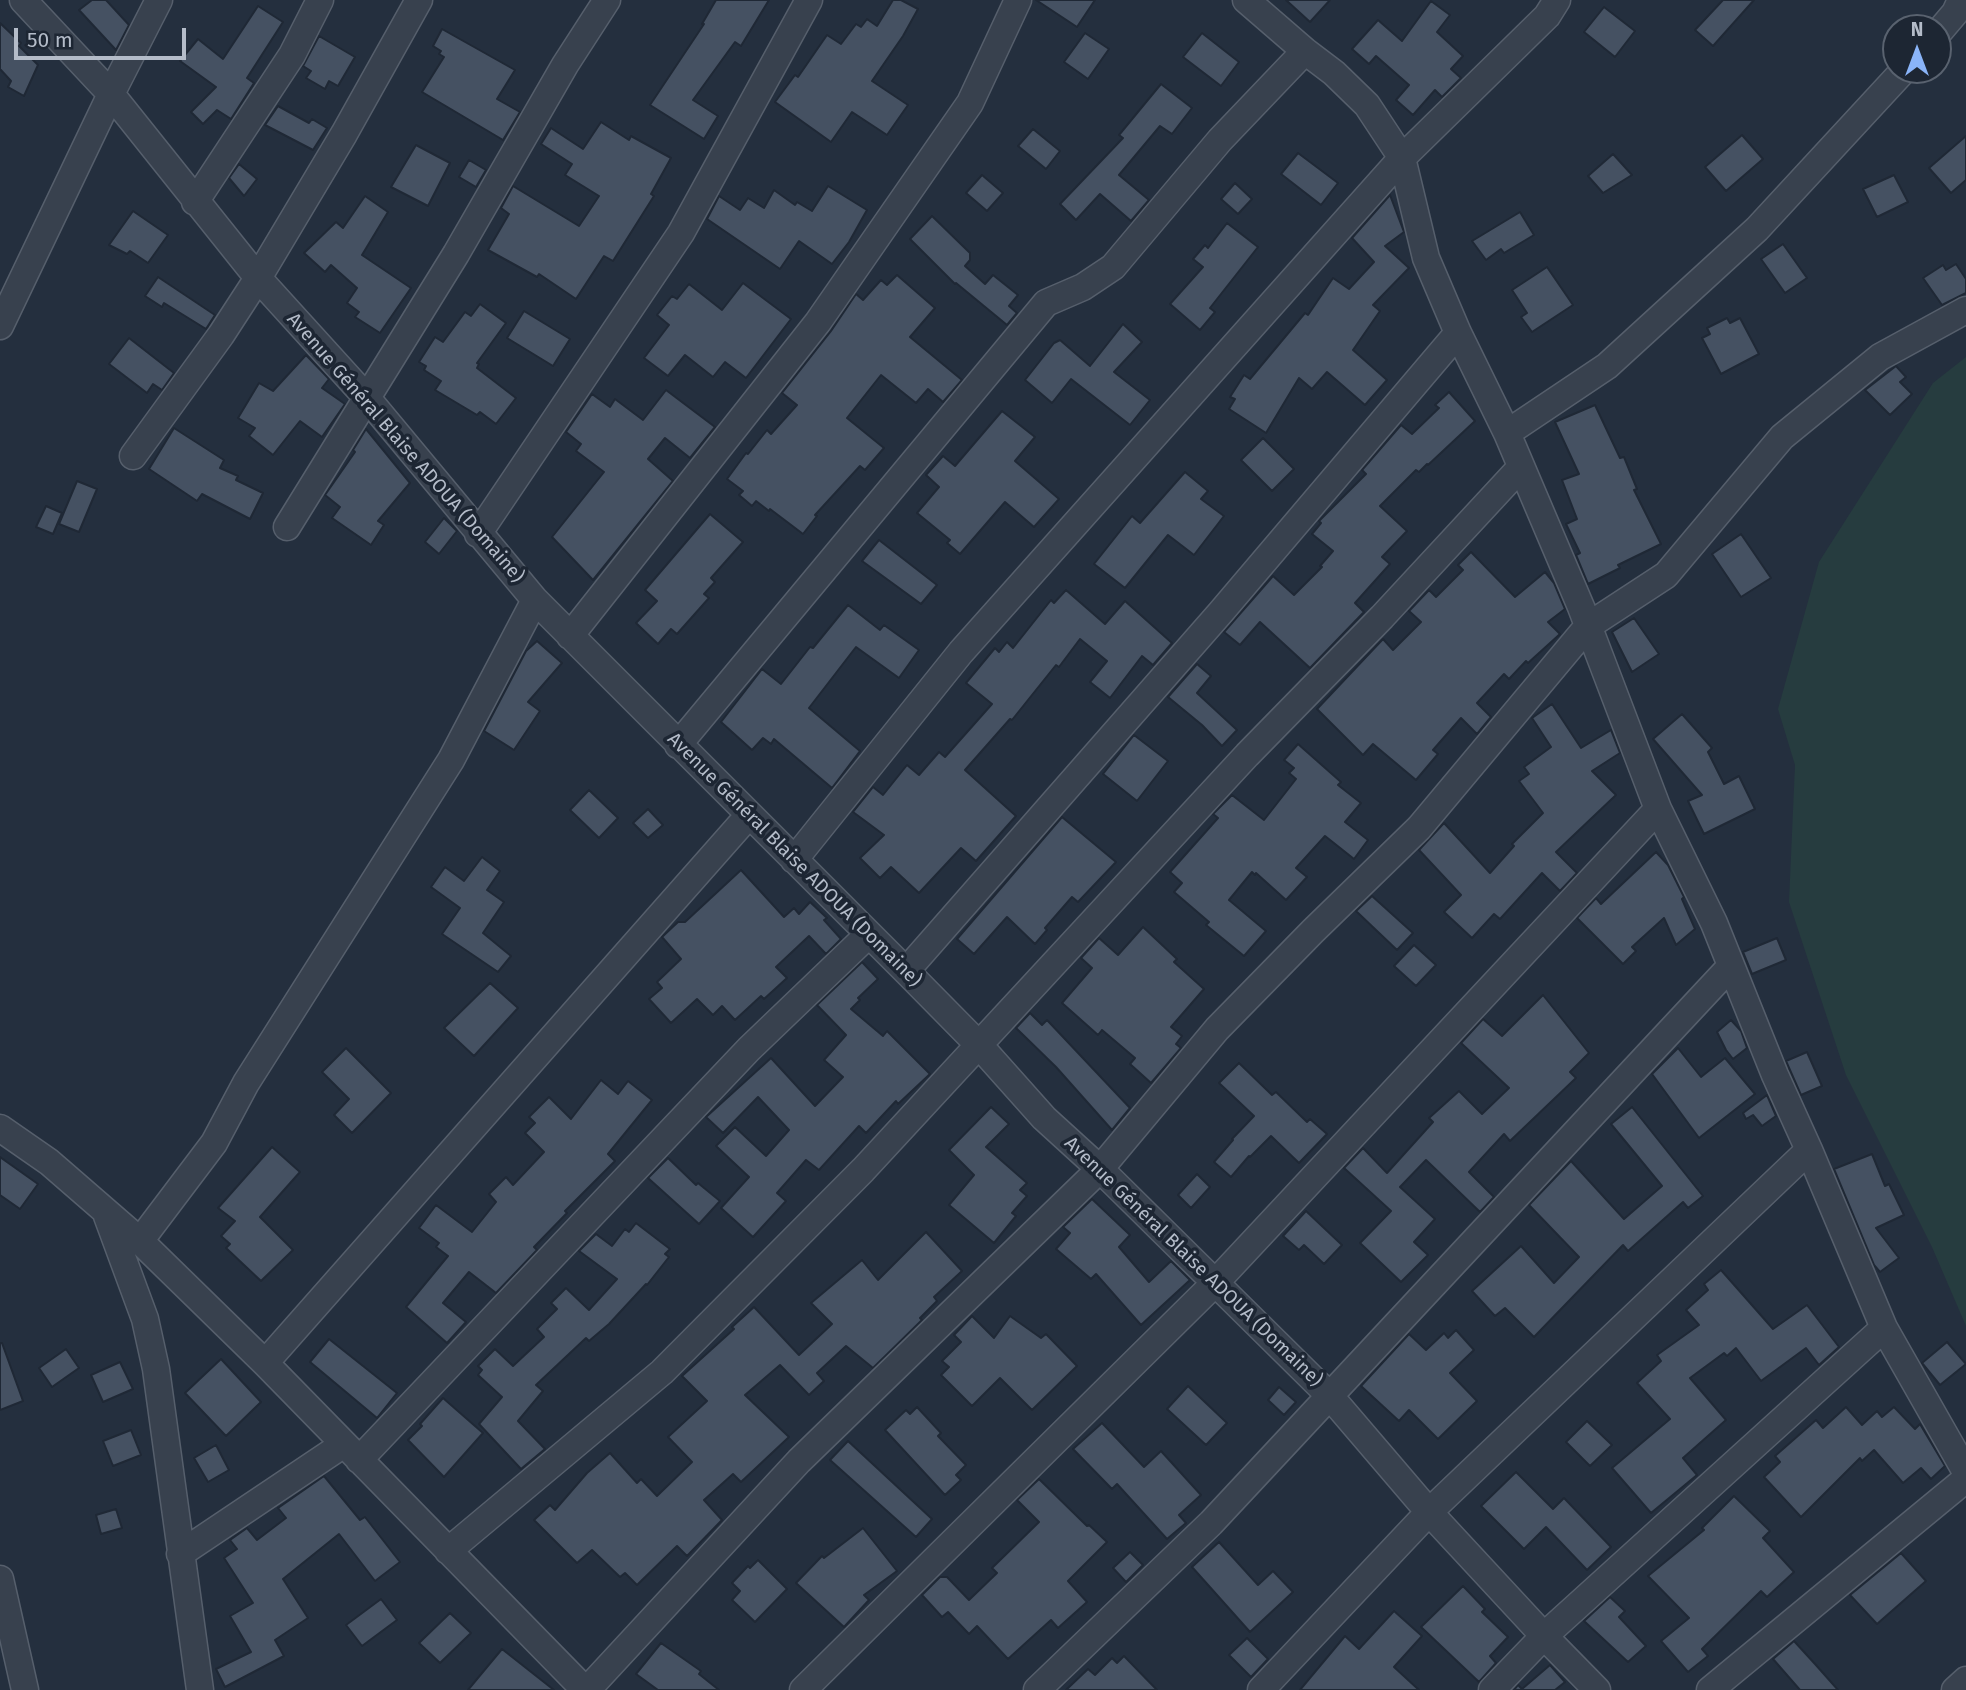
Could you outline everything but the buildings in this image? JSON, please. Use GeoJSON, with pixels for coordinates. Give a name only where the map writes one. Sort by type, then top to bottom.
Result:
{"type":"FeatureCollection","features":[{"type":"Feature","properties":{"kind":"street","name":"Avenue Général Blaise ADOUA (Domaine)"},"geometry":{"type":"LineString","coordinates":[[23,0],[111,94],[258,278],[367,398],[535,600],[978,1044],[1044,1118],[1100,1169],[1329,1395],[1429,1512],[1597,1690]]}},
{"type":"Feature","properties":{"kind":"street"},"geometry":{"type":"LineString","coordinates":[[0,326],[159,0]]}},
{"type":"Feature","properties":{"kind":"street"},"geometry":{"type":"LineString","coordinates":[[195,202],[292,55],[320,0]]}},
{"type":"Feature","properties":{"kind":"street"},"geometry":{"type":"LineString","coordinates":[[133,456],[258,278],[344,134],[419,0]]}},
{"type":"Feature","properties":{"kind":"street"},"geometry":{"type":"LineString","coordinates":[[287,527],[456,254],[565,65],[607,0]]}},
{"type":"Feature","properties":{"kind":"street"},"geometry":{"type":"LineString","coordinates":[[478,534],[681,233],[808,0]]}},
{"type":"Feature","properties":{"kind":"street"},"geometry":{"type":"LineString","coordinates":[[570,636],[785,366],[825,311],[970,103],[1018,0]]}},
{"type":"Feature","properties":{"kind":"street"},"geometry":{"type":"LineString","coordinates":[[1246,0],[1335,73],[1367,105],[1402,158],[1426,258],[1458,333],[1507,433],[1588,626],[1658,809],[1714,923],[1775,1076],[1810,1150],[1884,1328],[1966,1472]]}},
{"type":"Feature","properties":{"kind":"street"},"geometry":{"type":"LineString","coordinates":[[794,860],[961,652],[1402,158],[1546,16],[1557,0]]}},
{"type":"Feature","properties":{"kind":"street"},"geometry":{"type":"LineString","coordinates":[[1952,17],[1961,0]]}},
{"type":"Feature","properties":{"kind":"street"},"geometry":{"type":"LineString","coordinates":[[678,745],[1046,303],[1083,287],[1113,267],[1220,140],[1305,51]]}},
{"type":"Feature","properties":{"kind":"street"},"geometry":{"type":"LineString","coordinates":[[1507,433],[1607,366],[1757,229],[1891,84]]}},
{"type":"Feature","properties":{"kind":"street"},"geometry":{"type":"LineString","coordinates":[[0,1128],[49,1162],[140,1241],[265,1363],[586,1690],[799,1461],[1100,1169],[1217,1030],[1313,931],[1419,828],[1588,626],[1666,575],[1782,437],[1880,357],[1966,310]]}},
{"type":"Feature","properties":{"kind":"street"},"geometry":{"type":"LineString","coordinates":[[906,971],[1212,623],[1458,333]]}},
{"type":"Feature","properties":{"kind":"street"},"geometry":{"type":"LineString","coordinates":[[448,1551],[662,1372],[863,1170],[1228,775],[1382,617],[1521,467]]}},
{"type":"Feature","properties":{"kind":"street"},"geometry":{"type":"LineString","coordinates":[[140,1241],[215,1143],[246,1083],[451,760],[535,600]]}},
{"type":"Feature","properties":{"kind":"street"},"geometry":{"type":"LineString","coordinates":[[803,1690],[1215,1283],[1658,809]]}},
{"type":"Feature","properties":{"kind":"street"},"geometry":{"type":"LineString","coordinates":[[265,1363],[749,815]]}},
{"type":"Feature","properties":{"kind":"street"},"geometry":{"type":"LineString","coordinates":[[180,1554],[351,1452],[749,1049],[869,934]]}},
{"type":"Feature","properties":{"kind":"street"},"geometry":{"type":"LineString","coordinates":[[1037,1690],[1211,1523],[1731,965]]}},
{"type":"Feature","properties":{"kind":"street"},"geometry":{"type":"LineString","coordinates":[[1261,1690],[1429,1512],[1810,1150]]}},
{"type":"Feature","properties":{"kind":"street"},"geometry":{"type":"LineString","coordinates":[[106,1212],[145,1319],[156,1368],[200,1690]]}},
{"type":"Feature","properties":{"kind":"street"},"geometry":{"type":"LineString","coordinates":[[1492,1690],[1544,1636],[1884,1328]]}},
{"type":"Feature","properties":{"kind":"street"},"geometry":{"type":"LineString","coordinates":[[1710,1690],[1966,1479]]}},
{"type":"Feature","properties":{"kind":"street"},"geometry":{"type":"LineString","coordinates":[[0,1579],[24,1690]]}},
{"type":"Feature","properties":{"kind":"street"},"geometry":{"type":"LineString","coordinates":[[1955,1690],[1966,1680]]}},
{"type":"Feature","properties":{"kind":"green space"},"geometry":{"type":"Polygon","coordinates":[[[1966,357],[1966,1326],[1932,1247],[1846,1075],[1789,902],[1795,765],[1778,709],[1819,562],[1933,383],[1966,357]]]}}]}
